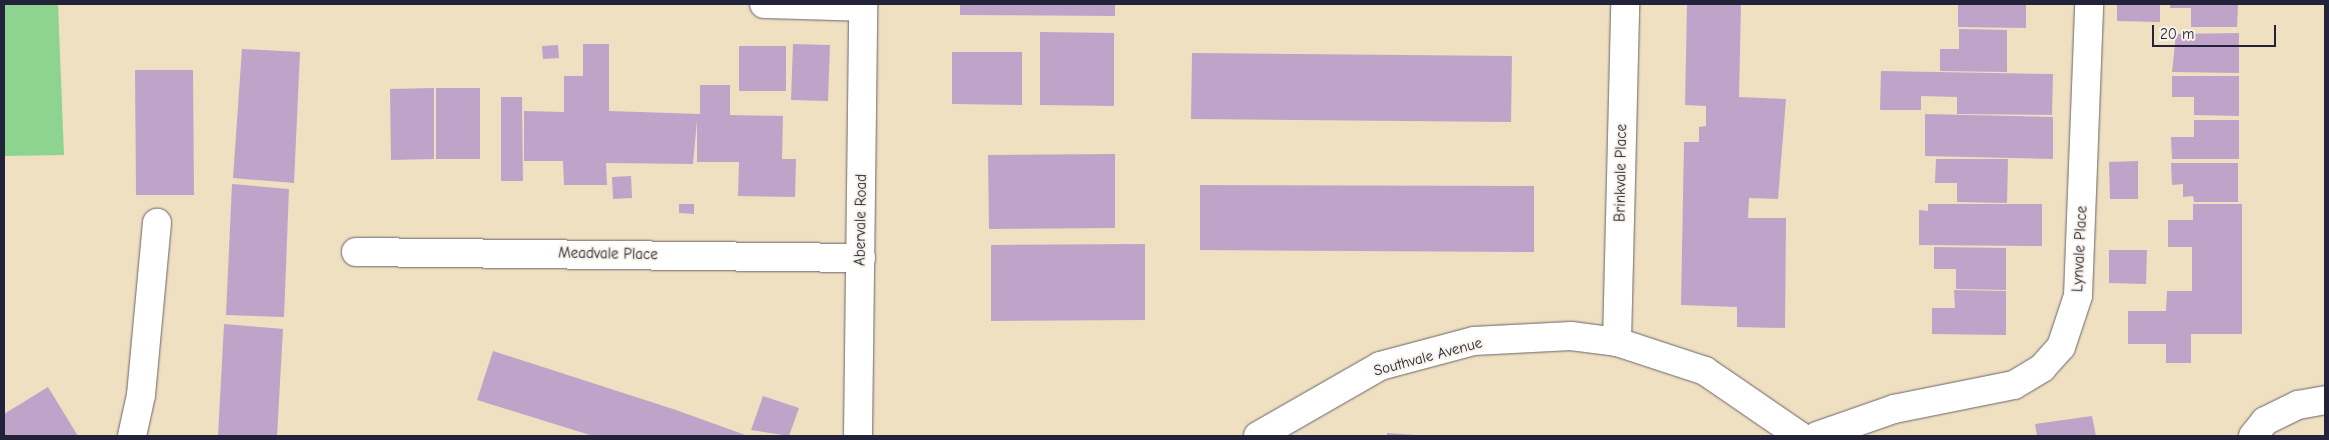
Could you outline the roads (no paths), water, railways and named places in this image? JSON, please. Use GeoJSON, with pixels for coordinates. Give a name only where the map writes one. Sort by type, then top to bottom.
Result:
{"type":"FeatureCollection","features":[{"type":"Feature","properties":{"kind":"street"},"geometry":{"type":"LineString","coordinates":[[764,4],[863,5]]}},
{"type":"Feature","properties":{"kind":"street","name":"Brinkvale Place"},"geometry":{"type":"LineString","coordinates":[[1618,342],[1624,4]]}},
{"type":"Feature","properties":{"kind":"street","name":"Lynvale Place"},"geometry":{"type":"LineString","coordinates":[[1817,436],[1894,409],[2014,385],[2042,368],[2061,346],[2078,296],[2089,4]]}},
{"type":"Feature","properties":{"kind":"street","name":"Abervale Road"},"geometry":{"type":"LineString","coordinates":[[858,436],[863,5]]}},
{"type":"Feature","properties":{"kind":"street"},"geometry":{"type":"LineString","coordinates":[[132,436],[142,394],[157,223]]}},
{"type":"Feature","properties":{"kind":"street","name":"Meadvale Place"},"geometry":{"type":"LineString","coordinates":[[356,252],[861,258]]}},
{"type":"Feature","properties":{"kind":"street","name":"Southvale Avenue"},"geometry":{"type":"LineString","coordinates":[[1258,436],[1380,366],[1474,341],[1571,336],[1618,342],[1706,371],[1800,436]]}},
{"type":"Feature","properties":{"kind":"street"},"geometry":{"type":"LineString","coordinates":[[2253,436],[2265,420],[2325,400]]}}]}
